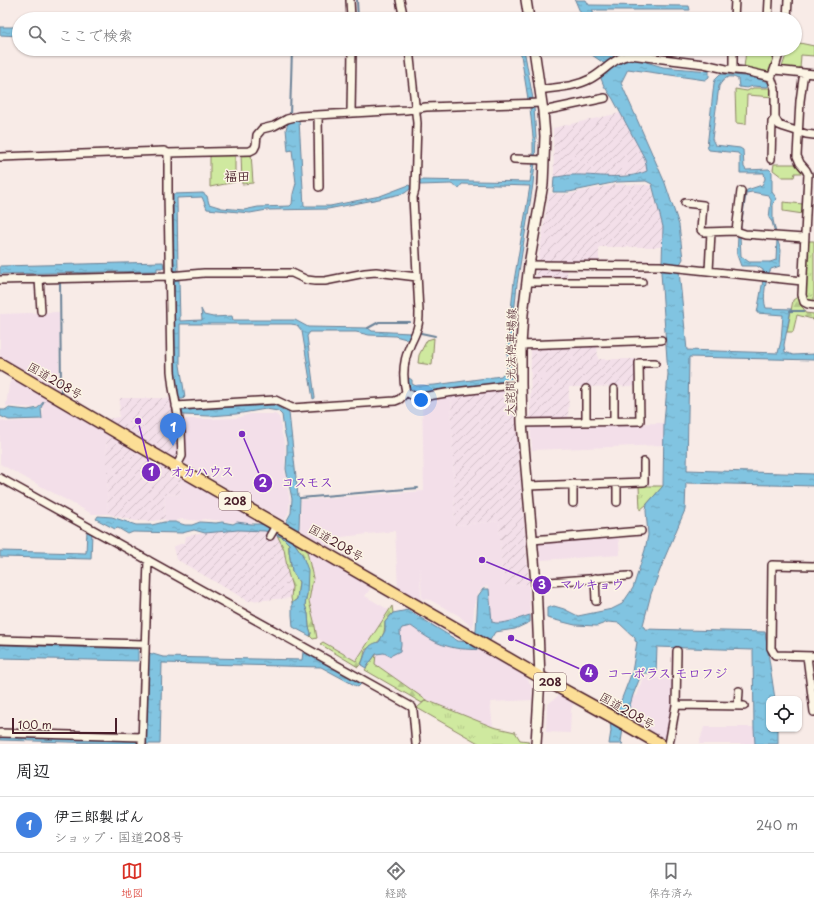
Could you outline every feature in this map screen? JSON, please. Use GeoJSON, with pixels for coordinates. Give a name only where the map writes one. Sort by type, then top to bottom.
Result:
{"type":"FeatureCollection","features":[{"type":"Feature","properties":{"kind":"highway","name":"国道208号"},"geometry":{"type":"LineString","coordinates":[[0,364],[276,526],[660,744]]}},
{"type":"Feature","properties":{"kind":"main road"},"geometry":{"type":"LineString","coordinates":[[526,0],[528,12]]}},
{"type":"Feature","properties":{"kind":"main road","name":"大詫間光法停車場線"},"geometry":{"type":"LineString","coordinates":[[535,56],[543,107],[545,136],[538,160],[543,184],[529,265],[523,314],[521,384],[522,423],[536,583],[540,676],[536,744]]}},
{"type":"Feature","properties":{"kind":"street"},"geometry":{"type":"LineString","coordinates":[[350,0],[351,12]]}},
{"type":"Feature","properties":{"kind":"street"},"geometry":{"type":"LineString","coordinates":[[400,0],[403,12]]}},
{"type":"Feature","properties":{"kind":"street"},"geometry":{"type":"LineString","coordinates":[[734,12],[735,0]]}},
{"type":"Feature","properties":{"kind":"street"},"geometry":{"type":"LineString","coordinates":[[768,12],[769,0]]}},
{"type":"Feature","properties":{"kind":"street"},"geometry":{"type":"LineString","coordinates":[[787,12],[788,0]]}},
{"type":"Feature","properties":{"kind":"street"},"geometry":{"type":"LineString","coordinates":[[351,113],[352,56]]}},
{"type":"Feature","properties":{"kind":"street"},"geometry":{"type":"LineString","coordinates":[[410,56],[417,123],[415,190],[413,197],[418,325],[415,336],[410,344],[405,362],[403,382],[406,392],[415,397],[422,397],[521,384]]}},
{"type":"Feature","properties":{"kind":"street"},"geometry":{"type":"LineString","coordinates":[[540,90],[583,82],[592,78],[623,56]]}},
{"type":"Feature","properties":{"kind":"street"},"geometry":{"type":"LineString","coordinates":[[638,56],[704,64],[745,72],[814,74]]}},
{"type":"Feature","properties":{"kind":"street"},"geometry":{"type":"LineString","coordinates":[[733,56],[733,70]]}},
{"type":"Feature","properties":{"kind":"street"},"geometry":{"type":"LineString","coordinates":[[778,56],[773,74],[775,89],[775,118],[779,125],[798,132],[814,135]]}},
{"type":"Feature","properties":{"kind":"street"},"geometry":{"type":"LineString","coordinates":[[806,73],[803,79],[800,101],[797,156],[808,174],[810,194],[804,238],[802,295],[804,302],[814,305]]}},
{"type":"Feature","properties":{"kind":"street"},"geometry":{"type":"LineString","coordinates":[[0,157],[250,150],[254,149],[258,135],[262,129],[299,116],[406,110],[426,107],[543,107],[605,98]]}},
{"type":"Feature","properties":{"kind":"street"},"geometry":{"type":"LineString","coordinates":[[318,115],[318,187]]}},
{"type":"Feature","properties":{"kind":"street"},"geometry":{"type":"LineString","coordinates":[[771,159],[772,122],[775,118]]}},
{"type":"Feature","properties":{"kind":"street"},"geometry":{"type":"LineString","coordinates":[[168,153],[171,371],[172,388],[181,431],[182,456],[176,467]]}},
{"type":"Feature","properties":{"kind":"street"},"geometry":{"type":"LineString","coordinates":[[514,160],[538,160]]}},
{"type":"Feature","properties":{"kind":"street"},"geometry":{"type":"LineString","coordinates":[[736,231],[741,191]]}},
{"type":"Feature","properties":{"kind":"street"},"geometry":{"type":"LineString","coordinates":[[685,203],[703,205],[701,230],[704,232],[736,231],[745,234],[804,238]]}},
{"type":"Feature","properties":{"kind":"street"},"geometry":{"type":"LineString","coordinates":[[806,215],[814,214]]}},
{"type":"Feature","properties":{"kind":"street"},"geometry":{"type":"LineString","coordinates":[[709,271],[711,232]]}},
{"type":"Feature","properties":{"kind":"street"},"geometry":{"type":"LineString","coordinates":[[529,265],[665,266],[802,281]]}},
{"type":"Feature","properties":{"kind":"street"},"geometry":{"type":"LineString","coordinates":[[0,280],[169,276],[204,273],[292,273],[307,280],[315,281],[325,281],[376,272],[417,277]]}},
{"type":"Feature","properties":{"kind":"street"},"geometry":{"type":"LineString","coordinates":[[39,279],[41,311]]}},
{"type":"Feature","properties":{"kind":"street"},"geometry":{"type":"LineString","coordinates":[[527,282],[642,282]]}},
{"type":"Feature","properties":{"kind":"street"},"geometry":{"type":"LineString","coordinates":[[521,345],[661,340]]}},
{"type":"Feature","properties":{"kind":"street"},"geometry":{"type":"LineString","coordinates":[[522,423],[640,421],[639,363],[655,363]]}},
{"type":"Feature","properties":{"kind":"street"},"geometry":{"type":"LineString","coordinates":[[586,389],[586,422]]}},
{"type":"Feature","properties":{"kind":"street"},"geometry":{"type":"LineString","coordinates":[[614,389],[614,422]]}},
{"type":"Feature","properties":{"kind":"street"},"geometry":{"type":"LineString","coordinates":[[176,406],[275,400],[292,408],[395,401],[400,399],[406,392]]}},
{"type":"Feature","properties":{"kind":"street"},"geometry":{"type":"LineString","coordinates":[[527,486],[644,482],[644,462]]}},
{"type":"Feature","properties":{"kind":"street"},"geometry":{"type":"LineString","coordinates":[[0,478],[412,708],[416,744]]}},
{"type":"Feature","properties":{"kind":"street"},"geometry":{"type":"LineString","coordinates":[[616,502],[617,483]]}},
{"type":"Feature","properties":{"kind":"street"},"geometry":{"type":"LineString","coordinates":[[573,484],[573,503]]}},
{"type":"Feature","properties":{"kind":"street"},"geometry":{"type":"LineString","coordinates":[[270,536],[276,526]]}},
{"type":"Feature","properties":{"kind":"street"},"geometry":{"type":"LineString","coordinates":[[532,540],[641,531]]}},
{"type":"Feature","properties":{"kind":"street"},"geometry":{"type":"LineString","coordinates":[[0,733],[142,741],[144,644],[148,560]]}},
{"type":"Feature","properties":{"kind":"street"},"geometry":{"type":"LineString","coordinates":[[814,566],[772,565],[771,648],[775,655],[810,656],[814,712]]}},
{"type":"Feature","properties":{"kind":"street"},"geometry":{"type":"LineString","coordinates":[[536,583],[628,576]]}},
{"type":"Feature","properties":{"kind":"street"},"geometry":{"type":"LineString","coordinates":[[595,578],[596,600]]}},
{"type":"Feature","properties":{"kind":"street"},"geometry":{"type":"LineString","coordinates":[[0,640],[144,644]]}},
{"type":"Feature","properties":{"kind":"street"},"geometry":{"type":"LineString","coordinates":[[669,744],[676,705],[677,651]]}},
{"type":"Feature","properties":{"kind":"street"},"geometry":{"type":"LineString","coordinates":[[676,705],[741,706],[738,691]]}},
{"type":"Feature","properties":{"kind":"shaded area"},"geometry":{"type":"Polygon","coordinates":[[[620,113],[645,159],[647,171],[640,174],[608,177],[572,175],[554,177],[553,128],[620,113]]]}},
{"type":"Feature","properties":{"kind":"shaded area"},"geometry":{"type":"Polygon","coordinates":[[[618,184],[651,185],[663,227],[663,247],[599,247],[599,263],[567,262],[567,280],[535,280],[549,193],[568,194],[618,184]]]}},
{"type":"Feature","properties":{"kind":"shaded area"},"geometry":{"type":"Polygon","coordinates":[[[59,312],[59,393],[0,359],[0,314],[59,312]]]}},
{"type":"Feature","properties":{"kind":"shaded area"},"geometry":{"type":"Polygon","coordinates":[[[597,344],[598,359],[638,359],[638,386],[569,387],[568,424],[530,425],[531,347],[597,344]]]}},
{"type":"Feature","properties":{"kind":"shaded area"},"geometry":{"type":"Polygon","coordinates":[[[12,378],[106,431],[108,514],[92,514],[0,464],[0,420],[6,422],[42,420],[43,408],[38,406],[32,408],[6,406],[9,385],[12,378]]]}},
{"type":"Feature","properties":{"kind":"shaded area"},"geometry":{"type":"Polygon","coordinates":[[[513,388],[529,584],[503,585],[499,521],[455,525],[451,393],[513,388]]]}},
{"type":"Feature","properties":{"kind":"shaded area"},"geometry":{"type":"Polygon","coordinates":[[[451,393],[455,525],[499,521],[503,585],[529,584],[530,616],[490,628],[488,586],[482,588],[478,594],[474,607],[473,628],[458,615],[430,600],[422,599],[420,567],[421,601],[398,588],[395,531],[341,537],[331,548],[300,530],[301,500],[424,491],[422,398],[451,393]]]}},
{"type":"Feature","properties":{"kind":"shaded area"},"geometry":{"type":"Polygon","coordinates":[[[120,398],[172,398],[178,424],[180,454],[175,459],[107,419],[119,417],[120,398]]]}},
{"type":"Feature","properties":{"kind":"shaded area"},"geometry":{"type":"Polygon","coordinates":[[[250,414],[275,414],[279,417],[281,422],[281,431],[285,444],[285,472],[290,501],[289,511],[285,521],[182,462],[182,419],[237,418],[250,414]]]}},
{"type":"Feature","properties":{"kind":"shaded area"},"geometry":{"type":"Polygon","coordinates":[[[664,423],[664,445],[532,450],[530,425],[664,423]]]}},
{"type":"Feature","properties":{"kind":"shaded area"},"geometry":{"type":"Polygon","coordinates":[[[106,431],[181,474],[180,494],[164,495],[165,519],[154,521],[135,521],[108,514],[106,431]]]}},
{"type":"Feature","properties":{"kind":"shaded area"},"geometry":{"type":"Polygon","coordinates":[[[181,474],[258,518],[251,524],[204,519],[200,521],[182,519],[176,521],[165,521],[164,495],[180,494],[181,474]]]}},
{"type":"Feature","properties":{"kind":"shaded area"},"geometry":{"type":"Polygon","coordinates":[[[238,530],[265,531],[277,535],[284,549],[292,587],[291,598],[248,601],[176,559],[173,547],[185,542],[186,536],[238,530]]]}},
{"type":"Feature","properties":{"kind":"shaded area"},"geometry":{"type":"Polygon","coordinates":[[[618,531],[620,555],[541,560],[538,538],[618,531]]]}},
{"type":"Feature","properties":{"kind":"shaded area"},"geometry":{"type":"Polygon","coordinates":[[[306,547],[373,585],[365,596],[389,610],[356,661],[317,638],[309,601],[313,578],[306,547]]]}},
{"type":"Feature","properties":{"kind":"shaded area"},"geometry":{"type":"Polygon","coordinates":[[[411,626],[426,636],[446,646],[462,649],[484,650],[525,675],[532,687],[532,700],[490,702],[493,727],[426,700],[375,664],[376,654],[384,653],[401,644],[400,631],[402,628],[411,626]]]}},
{"type":"Feature","properties":{"kind":"shaded area"},"geometry":{"type":"Polygon","coordinates":[[[643,677],[674,679],[673,706],[668,741],[627,717],[633,695],[637,696],[643,677]]]}},
{"type":"Feature","properties":{"kind":"shaded area"},"geometry":{"type":"Polygon","coordinates":[[[560,694],[574,702],[571,710],[570,733],[546,732],[547,705],[560,694]]]}},
{"type":"Feature","properties":{"kind":"shaded area"},"geometry":{"type":"Polygon","coordinates":[[[704,727],[757,727],[756,744],[699,744],[704,727]]]}},
{"type":"Feature","properties":{"kind":"green space"},"geometry":{"type":"Polygon","coordinates":[[[802,43],[814,46],[814,56],[802,55],[802,43]]]}},
{"type":"Feature","properties":{"kind":"green space"},"geometry":{"type":"Polygon","coordinates":[[[745,56],[775,56],[769,72],[744,68],[745,56]]]}},
{"type":"Feature","properties":{"kind":"green space"},"geometry":{"type":"Polygon","coordinates":[[[786,56],[801,56],[800,69],[782,67],[786,56]]]}},
{"type":"Feature","properties":{"kind":"green space"},"geometry":{"type":"Polygon","coordinates":[[[753,88],[772,88],[774,97],[747,95],[746,124],[736,123],[735,89],[747,91],[753,88]]]}},
{"type":"Feature","properties":{"kind":"green space"},"geometry":{"type":"Polygon","coordinates":[[[235,153],[235,182],[210,187],[210,154],[235,153]]]}},
{"type":"Feature","properties":{"kind":"green space"},"geometry":{"type":"Polygon","coordinates":[[[241,153],[251,153],[253,183],[242,184],[241,153]]]}},
{"type":"Feature","properties":{"kind":"green space"},"geometry":{"type":"Polygon","coordinates":[[[774,164],[796,164],[805,173],[795,173],[794,177],[782,177],[773,170],[774,164]]]}},
{"type":"Feature","properties":{"kind":"green space"},"geometry":{"type":"Polygon","coordinates":[[[783,202],[803,204],[803,214],[783,211],[783,202]]]}},
{"type":"Feature","properties":{"kind":"green space"},"geometry":{"type":"Polygon","coordinates":[[[808,241],[814,241],[814,302],[809,301],[804,292],[808,241]]]}},
{"type":"Feature","properties":{"kind":"green space"},"geometry":{"type":"Polygon","coordinates":[[[799,296],[800,305],[804,309],[805,313],[814,314],[814,321],[812,319],[797,315],[793,332],[787,332],[793,300],[799,296]]]}},
{"type":"Feature","properties":{"kind":"green space"},"geometry":{"type":"Polygon","coordinates":[[[434,338],[432,365],[418,363],[419,355],[427,340],[434,338]]]}},
{"type":"Feature","properties":{"kind":"green space"},"geometry":{"type":"Polygon","coordinates":[[[639,486],[663,486],[640,510],[639,486]]]}},
{"type":"Feature","properties":{"kind":"green space"},"geometry":{"type":"Polygon","coordinates":[[[277,535],[282,537],[289,544],[292,571],[299,582],[297,599],[292,603],[292,587],[284,549],[277,535]]]}},
{"type":"Feature","properties":{"kind":"green space"},"geometry":{"type":"Polygon","coordinates":[[[295,541],[306,547],[313,578],[309,601],[317,638],[313,639],[310,636],[311,633],[308,614],[305,605],[307,594],[302,554],[295,544],[295,541]]]}},
{"type":"Feature","properties":{"kind":"green space"},"geometry":{"type":"Polygon","coordinates":[[[392,606],[393,613],[385,622],[385,628],[382,636],[377,642],[365,650],[364,657],[358,667],[320,644],[323,642],[356,661],[392,606]]]}},
{"type":"Feature","properties":{"kind":"green space"},"geometry":{"type":"Polygon","coordinates":[[[376,654],[375,664],[426,700],[422,703],[365,670],[376,654]]]}},
{"type":"Feature","properties":{"kind":"green space"},"geometry":{"type":"Polygon","coordinates":[[[426,700],[493,727],[515,732],[520,740],[529,741],[528,744],[480,744],[417,708],[426,700]]]}},
{"type":"Feature","properties":{"kind":"water"},"geometry":{"type":"Polygon","coordinates":[[[575,0],[586,0],[589,5],[689,6],[690,10],[592,10],[593,12],[580,12],[575,0]]]}},
{"type":"Feature","properties":{"kind":"water"},"geometry":{"type":"Polygon","coordinates":[[[0,27],[12,27],[12,36],[0,35],[0,27]]]}},
{"type":"Feature","properties":{"kind":"water"},"geometry":{"type":"Polygon","coordinates":[[[521,56],[525,56],[533,99],[528,99],[521,56]]]}},
{"type":"Feature","properties":{"kind":"water"},"geometry":{"type":"Polygon","coordinates":[[[593,56],[613,56],[620,61],[628,59],[645,60],[646,62],[663,67],[709,71],[709,77],[705,80],[628,69],[621,83],[665,183],[679,225],[683,259],[680,264],[676,264],[675,270],[679,271],[687,350],[778,353],[781,341],[783,315],[757,313],[763,280],[763,270],[757,266],[741,266],[737,255],[738,235],[740,236],[741,256],[749,262],[770,262],[776,260],[777,239],[781,250],[780,266],[771,269],[768,277],[764,299],[766,308],[791,309],[784,345],[785,352],[793,355],[814,354],[814,360],[689,357],[687,470],[814,474],[814,486],[686,483],[685,510],[651,594],[643,625],[645,629],[765,632],[775,696],[766,696],[766,732],[778,732],[778,744],[755,744],[753,650],[657,647],[656,673],[644,673],[641,675],[633,695],[623,729],[621,742],[623,744],[609,744],[611,731],[610,721],[617,711],[632,672],[637,642],[635,641],[635,638],[619,623],[608,622],[597,626],[575,625],[547,618],[547,608],[554,606],[578,616],[612,609],[622,604],[633,588],[645,550],[648,535],[646,511],[647,504],[663,486],[664,423],[668,374],[661,273],[662,269],[667,263],[662,263],[663,227],[652,184],[646,181],[617,182],[569,192],[553,192],[554,177],[572,175],[629,176],[647,171],[645,159],[613,99],[604,86],[600,76],[606,63],[605,64],[593,56]]]}},
{"type":"Feature","properties":{"kind":"water"},"geometry":{"type":"Polygon","coordinates":[[[720,74],[758,78],[769,83],[769,86],[767,87],[753,86],[747,88],[739,87],[738,79],[732,77],[729,77],[723,81],[719,86],[712,139],[715,145],[740,148],[743,150],[744,167],[746,170],[769,169],[772,172],[772,192],[777,199],[773,203],[773,220],[776,233],[769,218],[771,200],[768,195],[746,192],[747,190],[762,185],[765,179],[764,173],[740,173],[740,156],[738,153],[709,150],[707,147],[714,83],[720,74]]]}},
{"type":"Feature","properties":{"kind":"water"},"geometry":{"type":"Polygon","coordinates":[[[530,108],[534,108],[536,137],[535,162],[533,184],[517,284],[511,345],[511,382],[417,393],[409,389],[406,382],[409,378],[412,380],[412,384],[416,386],[435,385],[501,376],[507,369],[508,339],[514,281],[530,186],[462,184],[459,188],[451,184],[420,185],[419,180],[530,182],[533,163],[533,137],[530,108]]]}},
{"type":"Feature","properties":{"kind":"water"},"geometry":{"type":"Polygon","coordinates":[[[299,120],[304,206],[330,206],[380,196],[409,185],[410,189],[405,193],[328,209],[267,210],[250,213],[207,209],[202,197],[177,198],[178,271],[174,271],[173,194],[203,193],[207,196],[209,204],[222,208],[244,210],[258,207],[290,206],[292,204],[296,183],[292,150],[288,151],[286,129],[288,123],[299,120]]]}},
{"type":"Feature","properties":{"kind":"water"},"geometry":{"type":"Polygon","coordinates":[[[163,262],[164,268],[157,268],[157,271],[0,274],[0,266],[163,262]]]}},
{"type":"Feature","properties":{"kind":"water"},"geometry":{"type":"Polygon","coordinates":[[[174,280],[179,280],[180,321],[202,320],[201,309],[204,315],[213,317],[232,316],[233,320],[295,320],[308,327],[368,328],[372,331],[414,332],[410,340],[395,336],[369,335],[356,332],[310,332],[307,336],[315,398],[313,399],[302,331],[297,325],[180,324],[180,365],[185,397],[183,399],[179,399],[175,372],[174,280]]]}},
{"type":"Feature","properties":{"kind":"water"},"geometry":{"type":"Polygon","coordinates":[[[44,401],[41,408],[42,419],[9,420],[0,416],[0,410],[5,410],[8,408],[28,410],[38,408],[44,401]]]}},
{"type":"Feature","properties":{"kind":"water"},"geometry":{"type":"Polygon","coordinates":[[[274,405],[289,413],[298,496],[300,498],[299,528],[295,544],[302,554],[308,570],[305,605],[308,614],[311,633],[310,636],[293,627],[292,603],[297,599],[299,582],[292,571],[289,544],[282,537],[265,531],[238,530],[205,533],[194,530],[182,533],[133,532],[128,534],[96,519],[98,516],[112,517],[136,525],[152,525],[164,522],[175,522],[185,525],[192,525],[200,522],[263,524],[278,533],[281,531],[291,513],[292,499],[286,469],[287,442],[282,415],[278,411],[266,409],[236,414],[210,416],[183,415],[182,410],[274,405]]]}},
{"type":"Feature","properties":{"kind":"water"},"geometry":{"type":"Polygon","coordinates":[[[87,530],[92,533],[91,559],[0,557],[0,551],[86,553],[87,530]]]}},
{"type":"Feature","properties":{"kind":"water"},"geometry":{"type":"Polygon","coordinates":[[[483,589],[489,589],[492,622],[500,623],[516,620],[530,615],[530,622],[515,629],[495,632],[484,650],[461,649],[442,645],[411,626],[402,628],[400,631],[400,651],[390,656],[384,653],[376,654],[366,668],[361,665],[368,648],[374,643],[379,642],[385,631],[385,622],[393,613],[408,610],[458,641],[470,642],[476,631],[478,596],[483,589]]]}},
{"type":"Feature","properties":{"kind":"water"},"geometry":{"type":"Polygon","coordinates":[[[0,645],[138,649],[138,661],[0,658],[0,645]]]}},
{"type":"Feature","properties":{"kind":"water"},"geometry":{"type":"Polygon","coordinates":[[[303,652],[361,684],[358,687],[321,667],[162,663],[160,744],[146,744],[149,653],[163,657],[302,660],[303,652]]]}},
{"type":"Feature","properties":{"kind":"water"},"geometry":{"type":"Polygon","coordinates":[[[0,736],[137,741],[136,744],[0,740],[0,736]]]}},
{"type":"Feature","properties":{"kind":"waterway"},"geometry":{"type":"LineString","coordinates":[[357,0],[358,12]]}},
{"type":"Feature","properties":{"kind":"waterway"},"geometry":{"type":"LineString","coordinates":[[290,115],[292,56]]}},
{"type":"Feature","properties":{"kind":"waterway"},"geometry":{"type":"LineString","coordinates":[[740,229],[746,192]]}},
{"type":"Feature","properties":{"kind":"waterway"},"geometry":{"type":"LineString","coordinates":[[60,282],[61,392]]}},
{"type":"Feature","properties":{"kind":"waterway"},"geometry":{"type":"LineString","coordinates":[[790,311],[804,311]]}},
{"type":"Feature","properties":{"kind":"waterway"},"geometry":{"type":"LineString","coordinates":[[368,328],[379,322],[410,322]]}},
{"type":"Feature","properties":{"kind":"waterway"},"geometry":{"type":"LineString","coordinates":[[421,333],[435,336]]}},
{"type":"Feature","properties":{"kind":"waterway"},"geometry":{"type":"LineString","coordinates":[[300,498],[418,488]]}},
{"type":"Feature","properties":{"kind":"place","name":"オカハウス"},"geometry":{"type":"Point","coordinates":[138,421]}},
{"type":"Feature","properties":{"kind":"place","name":"コスモス"},"geometry":{"type":"Point","coordinates":[242,434]}},
{"type":"Feature","properties":{"kind":"place","name":"伊三郎製ぱん"},"geometry":{"type":"Point","coordinates":[173,446]}},
{"type":"Feature","properties":{"kind":"place","name":"マルキョウ"},"geometry":{"type":"Point","coordinates":[482,560]}},
{"type":"Feature","properties":{"kind":"place","name":"コーポラス モロフジ"},"geometry":{"type":"Point","coordinates":[511,638]}},
{"type":"Feature","properties":{"kind":"district","name":"福田"},"geometry":{"type":"Point","coordinates":[237,176]}}]}
